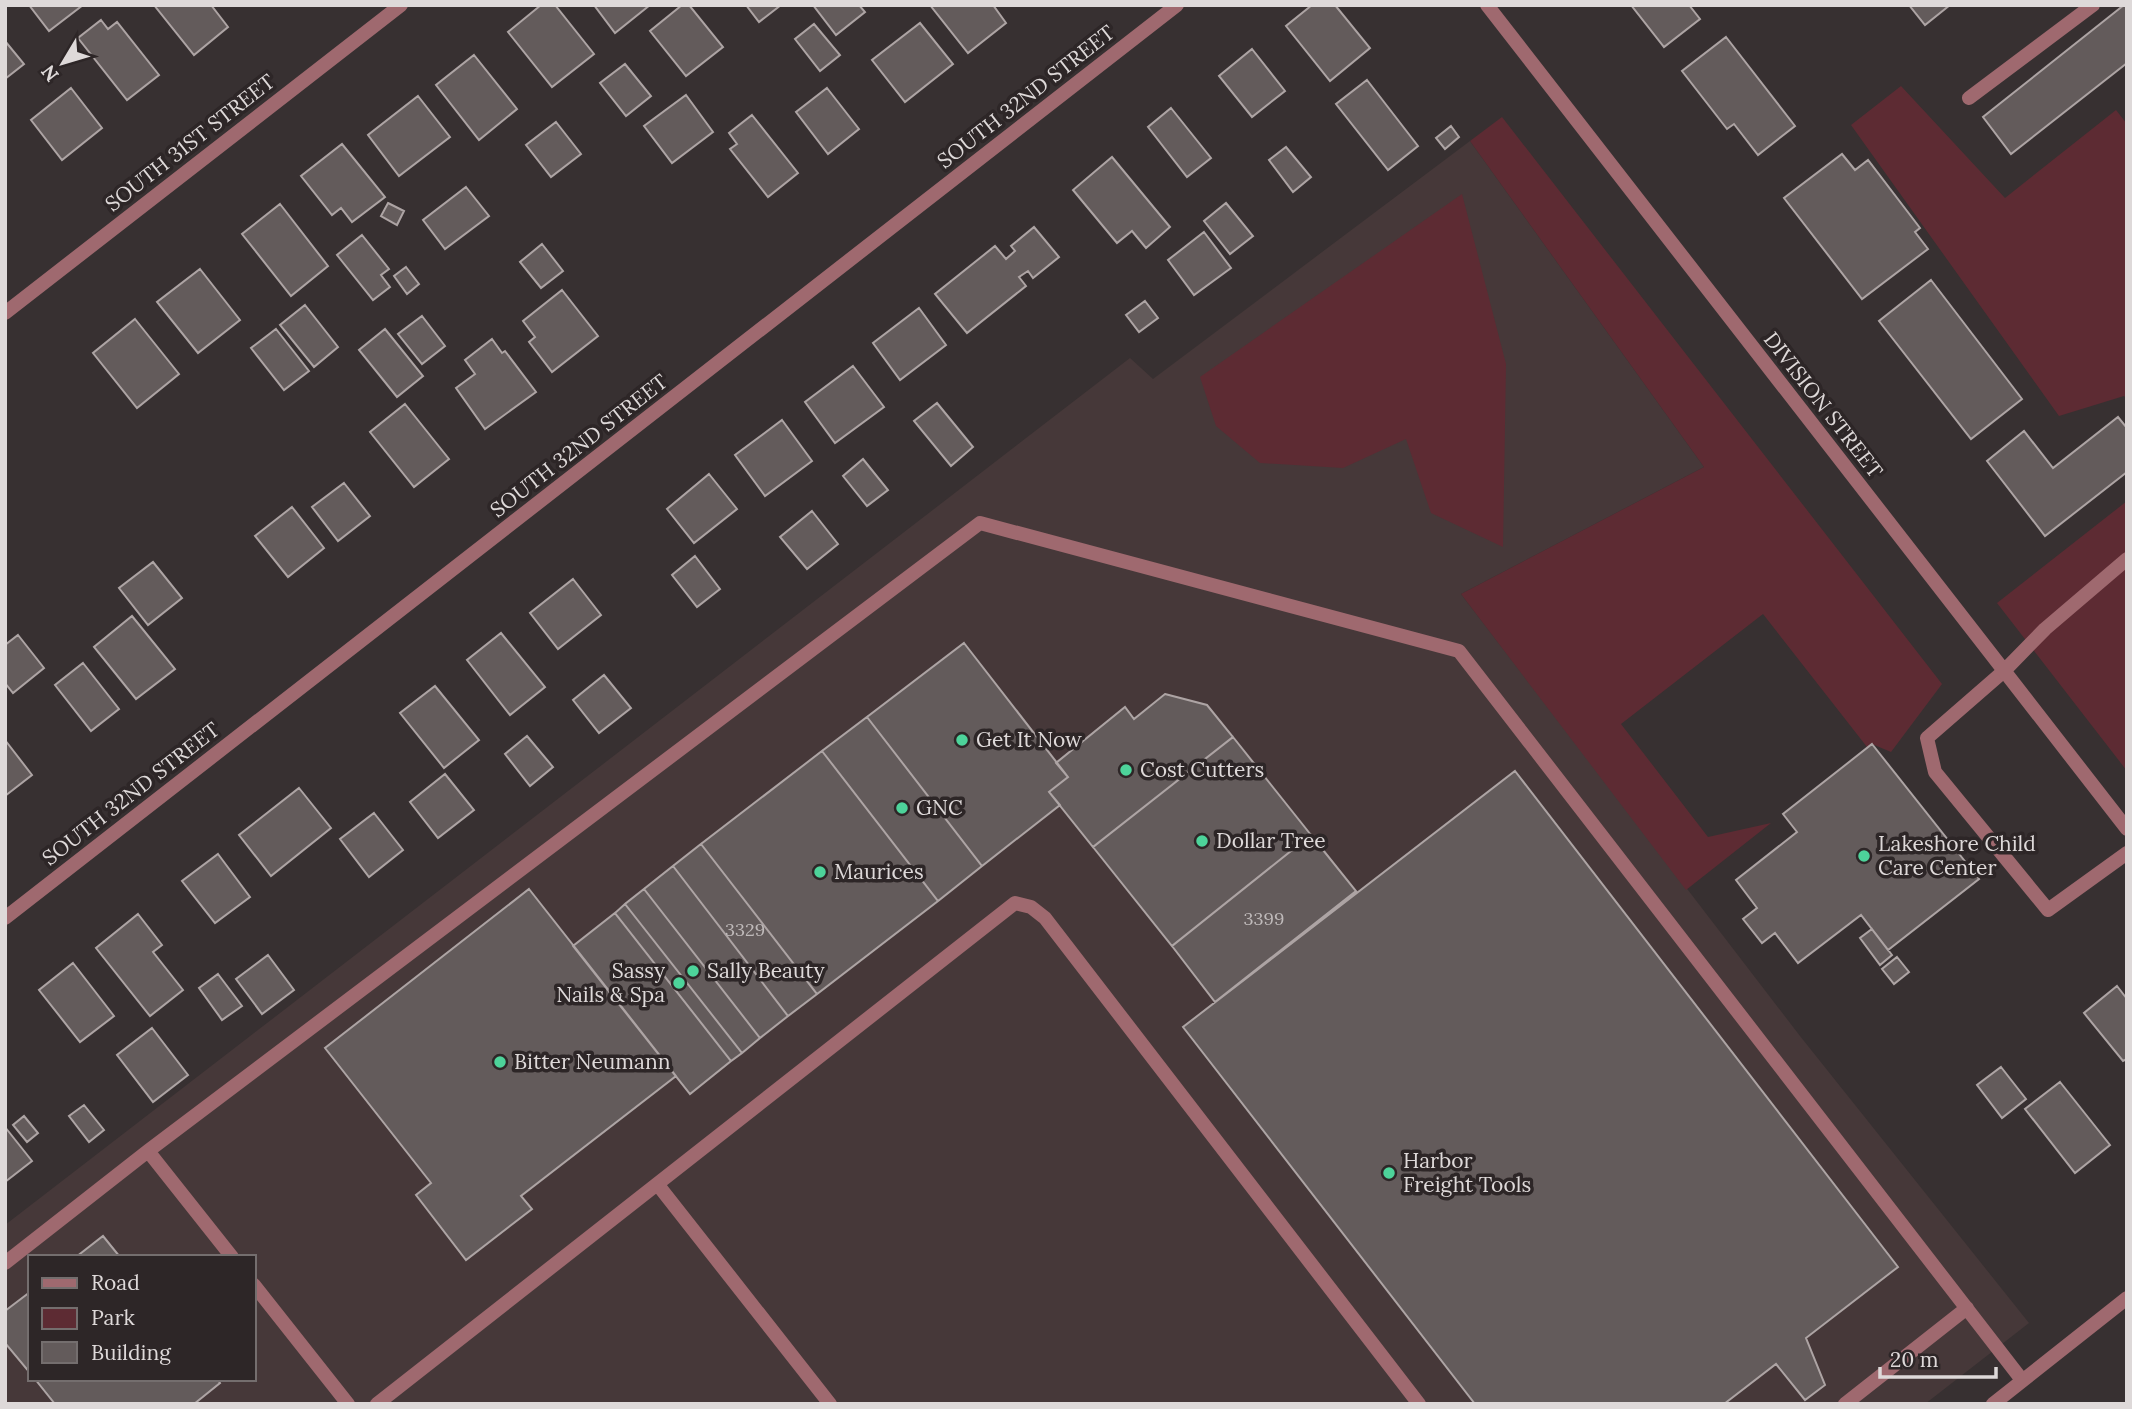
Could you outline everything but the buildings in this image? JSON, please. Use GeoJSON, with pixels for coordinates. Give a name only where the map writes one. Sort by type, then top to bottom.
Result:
{"type":"FeatureCollection","features":[{"type":"Feature","properties":{"kind":"street","name":"SOUTH 31ST STREET"},"geometry":{"type":"LineString","coordinates":[[5,313],[401,5]]}},
{"type":"Feature","properties":{"kind":"street","name":"SOUTH 32ND STREET"},"geometry":{"type":"LineString","coordinates":[[5,918],[1177,5]]}},
{"type":"Feature","properties":{"kind":"street","name":"DIVISION STREET"},"geometry":{"type":"LineString","coordinates":[[1487,5],[2127,829]]}},
{"type":"Feature","properties":{"kind":"street"},"geometry":{"type":"LineString","coordinates":[[1969,98],[2093,5]]}},
{"type":"Feature","properties":{"kind":"street"},"geometry":{"type":"LineString","coordinates":[[5,1264],[148,1151],[981,523],[1459,651],[2022,1380]]}},
{"type":"Feature","properties":{"kind":"street"},"geometry":{"type":"LineString","coordinates":[[2127,559],[2045,629],[2004,671],[1927,737],[1935,772],[2048,910],[2127,853]]}},
{"type":"Feature","properties":{"kind":"street"},"geometry":{"type":"LineString","coordinates":[[377,1404],[1015,903],[1045,918],[1419,1404]]}},
{"type":"Feature","properties":{"kind":"street"},"geometry":{"type":"LineString","coordinates":[[148,1151],[230,1255]]}},
{"type":"Feature","properties":{"kind":"street"},"geometry":{"type":"LineString","coordinates":[[658,1185],[824,1402]]}},
{"type":"Feature","properties":{"kind":"street"},"geometry":{"type":"LineString","coordinates":[[256,1288],[348,1404]]}},
{"type":"Feature","properties":{"kind":"street"},"geometry":{"type":"LineString","coordinates":[[1993,1404],[2127,1298]]}},
{"type":"Feature","properties":{"kind":"street"},"geometry":{"type":"LineString","coordinates":[[1845,1404],[1967,1308]]}},
{"type":"Feature","properties":{"kind":"shaded area"},"geometry":{"type":"Polygon","coordinates":[[[1470,141],[1704,467],[1461,594],[1800,1036],[2029,1323],[1925,1404],[5,1404],[5,1225],[1130,358],[1153,379],[1470,141]]]}},
{"type":"Feature","properties":{"kind":"green space"},"geometry":{"type":"Polygon","coordinates":[[[1901,86],[2005,198],[2116,110],[2127,124],[2127,399],[2124,396],[2059,416],[1851,125],[1901,86]]]}},
{"type":"Feature","properties":{"kind":"green space"},"geometry":{"type":"Polygon","coordinates":[[[1502,117],[1942,684],[1891,752],[1872,744],[1867,747],[1763,614],[1621,724],[1708,837],[1771,823],[1686,890],[1461,594],[1704,467],[1470,141],[1502,117]]]}},
{"type":"Feature","properties":{"kind":"green space"},"geometry":{"type":"Polygon","coordinates":[[[1462,194],[1506,364],[1503,547],[1431,513],[1406,439],[1343,468],[1260,463],[1216,426],[1200,377],[1462,194]]]}},
{"type":"Feature","properties":{"kind":"green space"},"geometry":{"type":"Polygon","coordinates":[[[2127,501],[2127,771],[1997,603],[2127,501]]]}},
{"type":"Feature","properties":{"kind":"place","name":"Get It Now"},"geometry":{"type":"Point","coordinates":[962,740]}},
{"type":"Feature","properties":{"kind":"place","name":"Cost Cutters"},"geometry":{"type":"Point","coordinates":[1126,770]}},
{"type":"Feature","properties":{"kind":"place","name":"GNC"},"geometry":{"type":"Point","coordinates":[902,808]}},
{"type":"Feature","properties":{"kind":"place","name":"Dollar Tree"},"geometry":{"type":"Point","coordinates":[1202,841]}},
{"type":"Feature","properties":{"kind":"place","name":"Lakeshore Child Care Center"},"geometry":{"type":"Point","coordinates":[1864,856]}},
{"type":"Feature","properties":{"kind":"place","name":"Maurices"},"geometry":{"type":"Point","coordinates":[820,872]}},
{"type":"Feature","properties":{"kind":"place","name":"Sally Beauty"},"geometry":{"type":"Point","coordinates":[693,971]}},
{"type":"Feature","properties":{"kind":"place","name":"Sassy Nails & Spa"},"geometry":{"type":"Point","coordinates":[679,983]}},
{"type":"Feature","properties":{"kind":"place","name":"Bitter Neumann"},"geometry":{"type":"Point","coordinates":[500,1062]}},
{"type":"Feature","properties":{"kind":"place","name":"Harbor Freight Tools"},"geometry":{"type":"Point","coordinates":[1389,1173]}}]}
